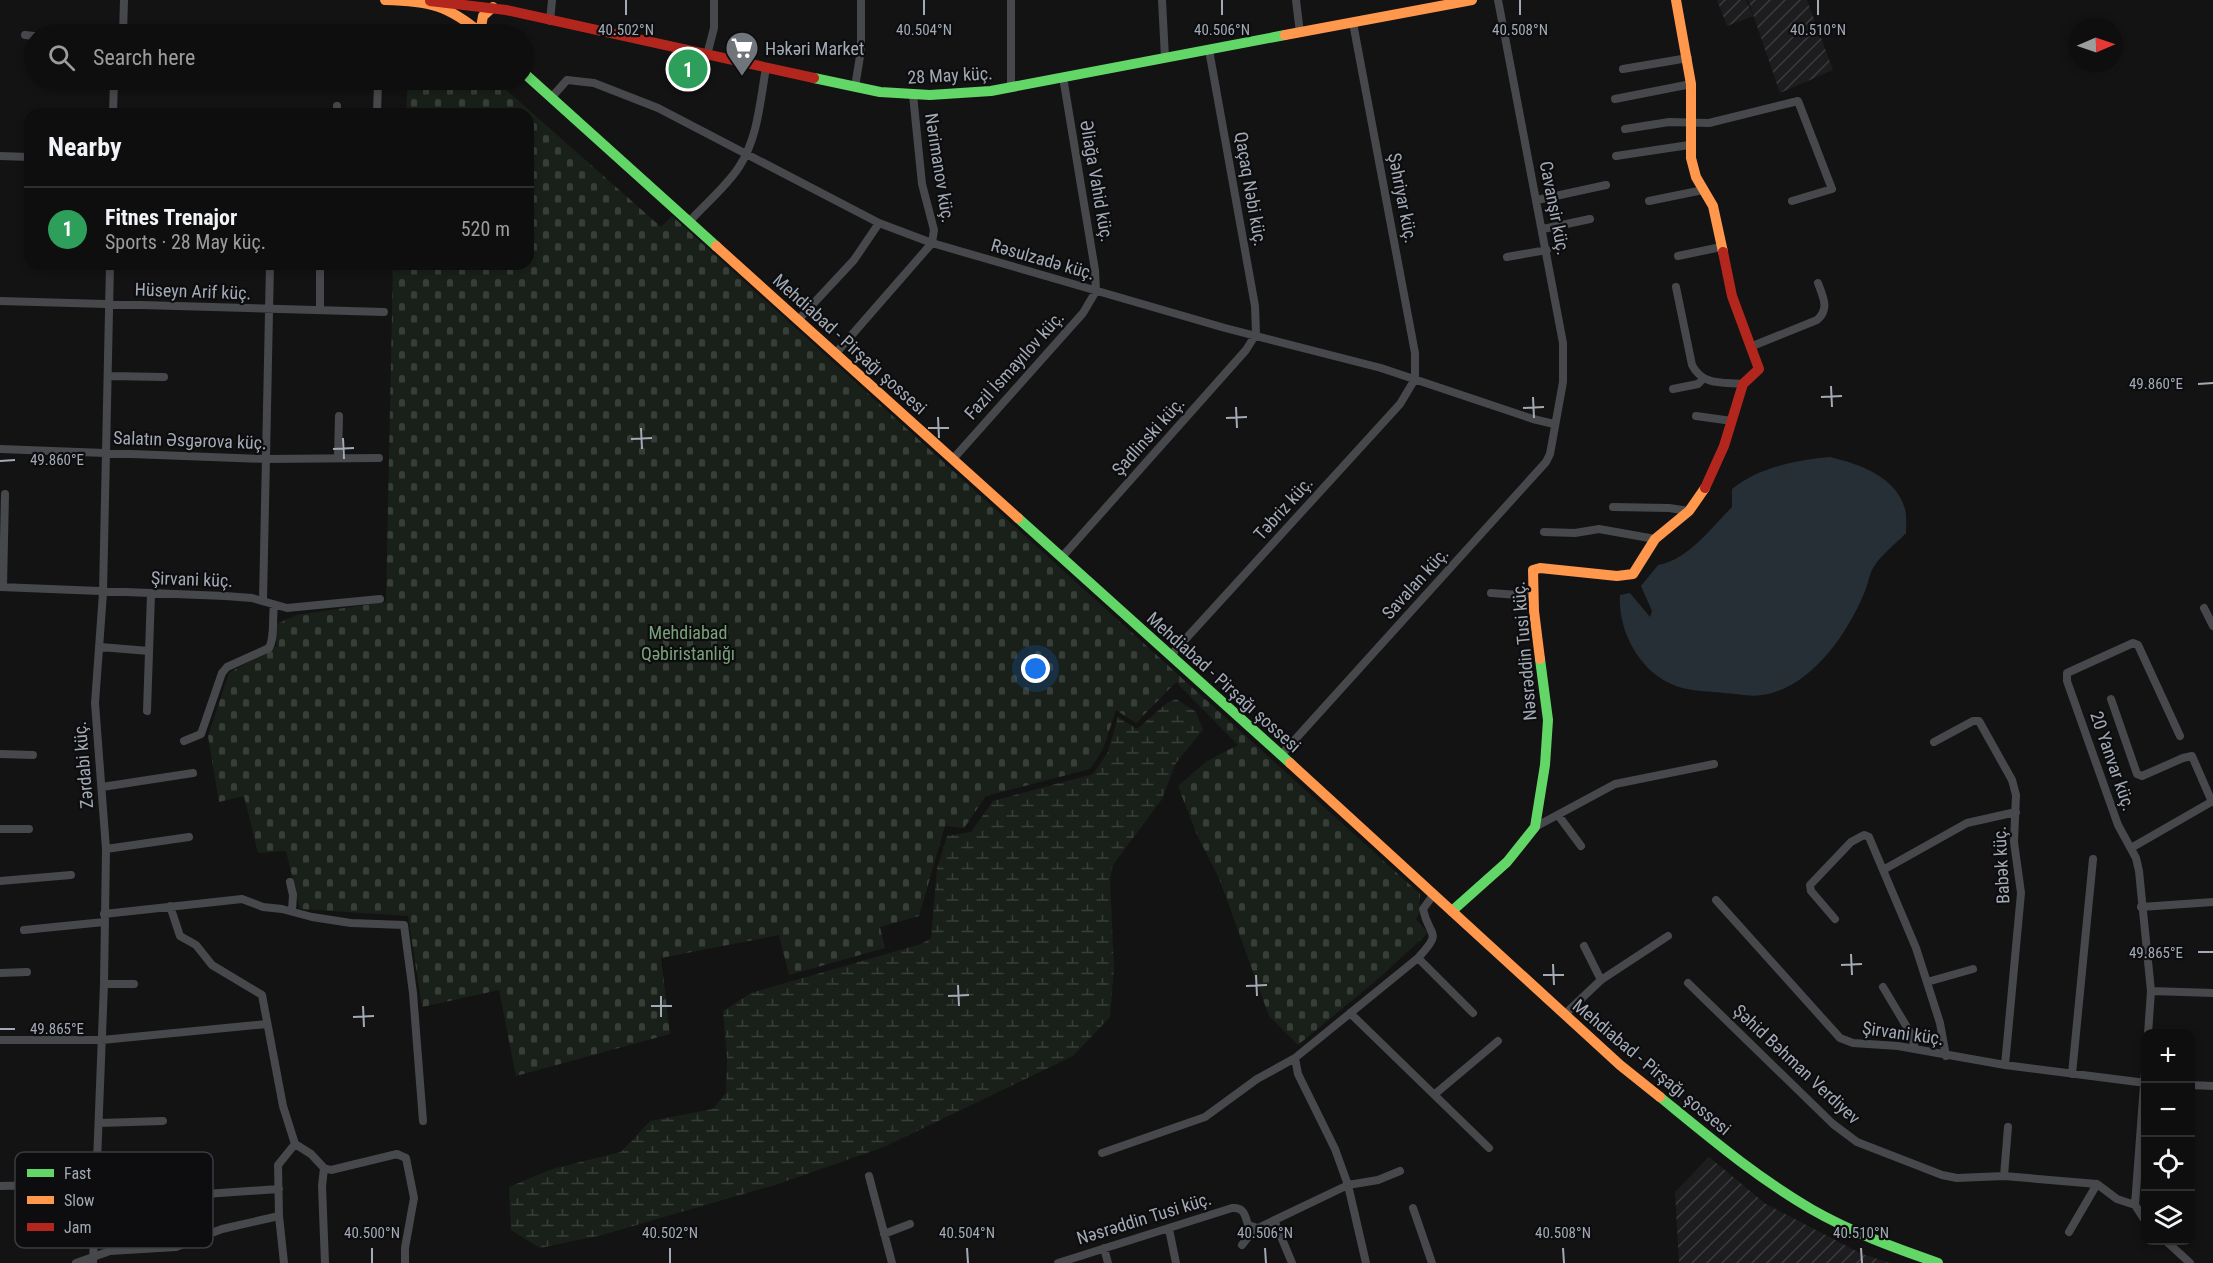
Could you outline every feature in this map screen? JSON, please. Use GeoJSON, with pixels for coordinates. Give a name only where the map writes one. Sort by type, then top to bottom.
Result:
{"type":"FeatureCollection","features":[{"type":"Feature","properties":{"kind":"street"},"geometry":{"type":"LineString","coordinates":[[123,24],[124,0]]}},
{"type":"Feature","properties":{"kind":"street","name":"28 May küç."},"geometry":{"type":"LineString","coordinates":[[385,0],[493,7],[855,87],[914,95],[957,94],[1011,87],[1353,23],[1444,3],[1472,0]]}},
{"type":"Feature","properties":{"kind":"street"},"geometry":{"type":"LineString","coordinates":[[550,21],[552,0]]}},
{"type":"Feature","properties":{"kind":"street"},"geometry":{"type":"LineString","coordinates":[[707,55],[714,28],[714,0]]}},
{"type":"Feature","properties":{"kind":"street"},"geometry":{"type":"LineString","coordinates":[[855,87],[861,50],[861,0]]}},
{"type":"Feature","properties":{"kind":"street"},"geometry":{"type":"LineString","coordinates":[[1011,0],[1011,87]]}},
{"type":"Feature","properties":{"kind":"street"},"geometry":{"type":"LineString","coordinates":[[1162,0],[1165,58]]}},
{"type":"Feature","properties":{"kind":"street"},"geometry":{"type":"LineString","coordinates":[[1296,0],[1300,33]]}},
{"type":"Feature","properties":{"kind":"street","name":"Cavanşir küç."},"geometry":{"type":"LineString","coordinates":[[1498,0],[1547,250],[1564,364],[1563,382],[1554,424]]}},
{"type":"Feature","properties":{"kind":"street"},"geometry":{"type":"LineString","coordinates":[[1676,0],[1691,84],[1689,145],[1696,177],[1715,212],[1732,296],[1750,347],[1817,320],[1826,308],[1818,283]]}},
{"type":"Feature","properties":{"kind":"street"},"geometry":{"type":"LineString","coordinates":[[435,2],[463,17],[470,24]]}},
{"type":"Feature","properties":{"kind":"street"},"geometry":{"type":"LineString","coordinates":[[463,17],[461,10],[467,4]]}},
{"type":"Feature","properties":{"kind":"street"},"geometry":{"type":"LineString","coordinates":[[482,24],[483,16],[493,7]]}},
{"type":"Feature","properties":{"kind":"street","name":"Şəhriyar küç."},"geometry":{"type":"LineString","coordinates":[[1353,23],[1415,353],[1415,379]]}},
{"type":"Feature","properties":{"kind":"street","name":"Qaçaq Nəbi küç."},"geometry":{"type":"LineString","coordinates":[[1209,50],[1255,306],[1256,334]]}},
{"type":"Feature","properties":{"kind":"street"},"geometry":{"type":"LineString","coordinates":[[1623,69],[1688,58]]}},
{"type":"Feature","properties":{"kind":"street"},"geometry":{"type":"LineString","coordinates":[[689,222],[739,168],[747,153],[754,133],[766,68]]}},
{"type":"Feature","properties":{"kind":"street","name":"Əliağa Vahid küç."},"geometry":{"type":"LineString","coordinates":[[1062,77],[1095,270],[1096,291]]}},
{"type":"Feature","properties":{"kind":"street","name":"Rəsulzadə küç."},"geometry":{"type":"LineString","coordinates":[[551,99],[567,80],[594,83],[689,122],[879,223],[933,243],[1225,328],[1256,334],[1415,379],[1554,424]]}},
{"type":"Feature","properties":{"kind":"street","name":"Mehdiabad - Pirşağı şossesi"},"geometry":{"type":"LineString","coordinates":[[534,83],[1171,655],[1564,1015],[1655,1094],[1779,1190],[1861,1234],[1938,1263]]}},
{"type":"Feature","properties":{"kind":"street"},"geometry":{"type":"LineString","coordinates":[[1615,99],[1691,84]]}},
{"type":"Feature","properties":{"kind":"street"},"geometry":{"type":"LineString","coordinates":[[113,108],[114,90]]}},
{"type":"Feature","properties":{"kind":"street"},"geometry":{"type":"LineString","coordinates":[[377,108],[378,90]]}},
{"type":"Feature","properties":{"kind":"street","name":"Nərimanov küç."},"geometry":{"type":"LineString","coordinates":[[836,353],[933,243],[934,230],[922,184],[914,123],[914,95]]}},
{"type":"Feature","properties":{"kind":"street"},"geometry":{"type":"LineString","coordinates":[[1624,129],[1669,122],[1709,123],[1798,101],[1832,189],[1792,201]]}},
{"type":"Feature","properties":{"kind":"street"},"geometry":{"type":"LineString","coordinates":[[1616,156],[1689,145]]}},
{"type":"Feature","properties":{"kind":"street"},"geometry":{"type":"LineString","coordinates":[[0,156],[24,157]]}},
{"type":"Feature","properties":{"kind":"street"},"geometry":{"type":"LineString","coordinates":[[1538,201],[1606,185]]}},
{"type":"Feature","properties":{"kind":"street"},"geometry":{"type":"LineString","coordinates":[[1649,201],[1703,190]]}},
{"type":"Feature","properties":{"kind":"street"},"geometry":{"type":"LineString","coordinates":[[1543,229],[1590,219]]}},
{"type":"Feature","properties":{"kind":"street"},"geometry":{"type":"LineString","coordinates":[[799,319],[854,260],[879,223]]}},
{"type":"Feature","properties":{"kind":"street"},"geometry":{"type":"LineString","coordinates":[[1678,256],[1721,247]]}},
{"type":"Feature","properties":{"kind":"street"},"geometry":{"type":"LineString","coordinates":[[1507,257],[1547,250]]}},
{"type":"Feature","properties":{"kind":"street","name":"Zərdabi küç."},"geometry":{"type":"LineString","coordinates":[[98,1152],[106,849],[95,719],[103,593],[110,270]]}},
{"type":"Feature","properties":{"kind":"street"},"geometry":{"type":"LineString","coordinates":[[263,601],[270,270]]}},
{"type":"Feature","properties":{"kind":"street"},"geometry":{"type":"LineString","coordinates":[[320,270],[320,310]]}},
{"type":"Feature","properties":{"kind":"street"},"geometry":{"type":"LineString","coordinates":[[1676,287],[1692,365],[1702,380]]}},
{"type":"Feature","properties":{"kind":"street","name":"Fazil İsmayılov küç."},"geometry":{"type":"LineString","coordinates":[[953,459],[1083,313],[1096,291]]}},
{"type":"Feature","properties":{"kind":"street","name":"Hüseyn Arif küç."},"geometry":{"type":"LineString","coordinates":[[0,301],[384,312]]}},
{"type":"Feature","properties":{"kind":"street","name":"Şadlinski küç."},"geometry":{"type":"LineString","coordinates":[[1062,557],[1246,350],[1256,334]]}},
{"type":"Feature","properties":{"kind":"street","name":"Nəsrəddin Tusi küç."},"geometry":{"type":"LineString","coordinates":[[1535,827],[1545,765],[1548,720],[1533,596],[1533,570],[1536,568],[1626,576],[1633,574],[1655,539],[1689,512],[1715,469],[1743,384],[1759,369],[1750,347]]}},
{"type":"Feature","properties":{"kind":"street"},"geometry":{"type":"LineString","coordinates":[[108,376],[164,377]]}},
{"type":"Feature","properties":{"kind":"street","name":"Təbriz küç."},"geometry":{"type":"LineString","coordinates":[[1171,655],[1400,404],[1415,379]]}},
{"type":"Feature","properties":{"kind":"street"},"geometry":{"type":"LineString","coordinates":[[1673,389],[1692,386],[1702,380],[1743,384]]}},
{"type":"Feature","properties":{"kind":"street"},"geometry":{"type":"LineString","coordinates":[[338,459],[339,416]]}},
{"type":"Feature","properties":{"kind":"street"},"geometry":{"type":"LineString","coordinates":[[1696,416],[1732,420]]}},
{"type":"Feature","properties":{"kind":"street","name":"Savalan küç."},"geometry":{"type":"LineString","coordinates":[[1281,755],[1546,462],[1554,424]]}},
{"type":"Feature","properties":{"kind":"street","name":"Salatın Əsgərova küç."},"geometry":{"type":"LineString","coordinates":[[0,449],[265,459],[379,458]]}},
{"type":"Feature","properties":{"kind":"street"},"geometry":{"type":"LineString","coordinates":[[1,587],[5,494]]}},
{"type":"Feature","properties":{"kind":"street"},"geometry":{"type":"LineString","coordinates":[[1613,507],[1669,507],[1689,512]]}},
{"type":"Feature","properties":{"kind":"street"},"geometry":{"type":"LineString","coordinates":[[1544,532],[1599,529],[1655,539]]}},
{"type":"Feature","properties":{"kind":"street","name":"Şirvani küç."},"geometry":{"type":"LineString","coordinates":[[1,587],[103,593],[225,596],[263,601],[287,608],[380,598]]}},
{"type":"Feature","properties":{"kind":"street"},"geometry":{"type":"LineString","coordinates":[[1491,593],[1533,596]]}},
{"type":"Feature","properties":{"kind":"street"},"geometry":{"type":"LineString","coordinates":[[147,711],[152,594]]}},
{"type":"Feature","properties":{"kind":"street"},"geometry":{"type":"LineString","coordinates":[[184,741],[201,734],[227,667],[269,648],[272,644],[271,622],[274,606]]}},
{"type":"Feature","properties":{"kind":"street"},"geometry":{"type":"LineString","coordinates":[[2204,608],[2213,626]]}},
{"type":"Feature","properties":{"kind":"street","name":"20 Yanvar küç."},"geometry":{"type":"LineString","coordinates":[[2148,1029],[2151,991],[2139,872],[2131,848],[2118,825],[2067,681],[2067,673],[2133,643],[2138,645],[2180,736]]}},
{"type":"Feature","properties":{"kind":"street"},"geometry":{"type":"LineString","coordinates":[[100,647],[149,651]]}},
{"type":"Feature","properties":{"kind":"street"},"geometry":{"type":"LineString","coordinates":[[2111,699],[2137,774],[2142,776],[2192,756],[2213,802],[2131,848]]}},
{"type":"Feature","properties":{"kind":"street","name":"Babək küç."},"geometry":{"type":"LineString","coordinates":[[1934,742],[1973,721],[1978,721],[2012,780],[2016,795],[2014,842],[2021,893],[2005,1065]]}},
{"type":"Feature","properties":{"kind":"street"},"geometry":{"type":"LineString","coordinates":[[0,754],[33,755]]}},
{"type":"Feature","properties":{"kind":"street"},"geometry":{"type":"LineString","coordinates":[[1452,911],[1507,861],[1535,827],[1615,784],[1714,764]]}},
{"type":"Feature","properties":{"kind":"street"},"geometry":{"type":"LineString","coordinates":[[102,787],[193,773]]}},
{"type":"Feature","properties":{"kind":"street"},"geometry":{"type":"LineString","coordinates":[[1883,870],[1967,823],[2016,812]]}},
{"type":"Feature","properties":{"kind":"street"},"geometry":{"type":"LineString","coordinates":[[1558,815],[1581,846]]}},
{"type":"Feature","properties":{"kind":"street"},"geometry":{"type":"LineString","coordinates":[[0,829],[29,829]]}},
{"type":"Feature","properties":{"kind":"street"},"geometry":{"type":"LineString","coordinates":[[1835,919],[1811,891],[1810,885],[1858,836],[1869,837],[1927,982],[1945,1041],[1946,1056]]}},
{"type":"Feature","properties":{"kind":"street"},"geometry":{"type":"LineString","coordinates":[[106,849],[189,837]]}},
{"type":"Feature","properties":{"kind":"street"},"geometry":{"type":"LineString","coordinates":[[2072,1074],[2093,860]]}},
{"type":"Feature","properties":{"kind":"street"},"geometry":{"type":"LineString","coordinates":[[0,881],[71,875]]}},
{"type":"Feature","properties":{"kind":"street"},"geometry":{"type":"LineString","coordinates":[[290,882],[293,895],[292,911]]}},
{"type":"Feature","properties":{"kind":"street"},"geometry":{"type":"LineString","coordinates":[[1102,1152],[1205,1117],[1257,1079],[1295,1058],[1418,958],[1433,939],[1423,909],[1434,894]]}},
{"type":"Feature","properties":{"kind":"street"},"geometry":{"type":"LineString","coordinates":[[24,930],[170,906],[242,899],[262,908],[292,911],[351,923],[404,926],[411,973],[423,1121]]}},
{"type":"Feature","properties":{"kind":"street","name":"Şirvani küç."},"geometry":{"type":"LineString","coordinates":[[1716,900],[1840,1038],[1853,1043],[1915,1048],[1946,1056],[2141,1083]]}},
{"type":"Feature","properties":{"kind":"street"},"geometry":{"type":"LineString","coordinates":[[2141,907],[2213,902]]}},
{"type":"Feature","properties":{"kind":"street"},"geometry":{"type":"LineString","coordinates":[[170,906],[180,936],[196,945],[212,965],[262,995],[283,1106],[295,1144],[311,1154],[324,1168],[339,1170],[397,1154],[406,1158],[414,1198],[405,1248],[405,1263]]}},
{"type":"Feature","properties":{"kind":"street"},"geometry":{"type":"LineString","coordinates":[[1564,1015],[1601,980],[1668,936]]}},
{"type":"Feature","properties":{"kind":"street"},"geometry":{"type":"LineString","coordinates":[[1584,946],[1601,980]]}},
{"type":"Feature","properties":{"kind":"street"},"geometry":{"type":"LineString","coordinates":[[1418,958],[1473,1013]]}},
{"type":"Feature","properties":{"kind":"street"},"geometry":{"type":"LineString","coordinates":[[1927,982],[1972,969]]}},
{"type":"Feature","properties":{"kind":"street"},"geometry":{"type":"LineString","coordinates":[[0,973],[27,972]]}},
{"type":"Feature","properties":{"kind":"street","name":"Şəhid Bəhman Verdiyev"},"geometry":{"type":"LineString","coordinates":[[1688,982],[1848,1136],[1957,1178],[2004,1176],[2097,1184],[2117,1199],[2135,1205]]}},
{"type":"Feature","properties":{"kind":"street"},"geometry":{"type":"LineString","coordinates":[[104,984],[134,984]]}},
{"type":"Feature","properties":{"kind":"street"},"geometry":{"type":"LineString","coordinates":[[1883,987],[1911,1034],[1915,1048]]}},
{"type":"Feature","properties":{"kind":"street"},"geometry":{"type":"LineString","coordinates":[[2151,991],[2213,993]]}},
{"type":"Feature","properties":{"kind":"street"},"geometry":{"type":"LineString","coordinates":[[1350,1013],[1489,1148]]}},
{"type":"Feature","properties":{"kind":"street"},"geometry":{"type":"LineString","coordinates":[[0,1040],[102,1040],[267,1024]]}},
{"type":"Feature","properties":{"kind":"street"},"geometry":{"type":"LineString","coordinates":[[1435,1094],[1498,1041]]}},
{"type":"Feature","properties":{"kind":"street"},"geometry":{"type":"LineString","coordinates":[[1295,1058],[1298,1074],[1335,1149],[1348,1185],[1366,1263]]}},
{"type":"Feature","properties":{"kind":"street"},"geometry":{"type":"LineString","coordinates":[[2195,1085],[2213,1086]]}},
{"type":"Feature","properties":{"kind":"street"},"geometry":{"type":"LineString","coordinates":[[99,1123],[164,1121]]}},
{"type":"Feature","properties":{"kind":"street"},"geometry":{"type":"LineString","coordinates":[[2141,1124],[2135,1205],[2141,1215]]}},
{"type":"Feature","properties":{"kind":"street"},"geometry":{"type":"LineString","coordinates":[[2004,1176],[2008,1127]]}},
{"type":"Feature","properties":{"kind":"street"},"geometry":{"type":"LineString","coordinates":[[284,1263],[279,1216],[278,1166],[295,1144]]}},
{"type":"Feature","properties":{"kind":"street"},"geometry":{"type":"LineString","coordinates":[[324,1168],[322,1186],[325,1263]]}},
{"type":"Feature","properties":{"kind":"street"},"geometry":{"type":"LineString","coordinates":[[1242,1245],[1254,1229],[1275,1222],[1348,1185],[1378,1180],[1400,1171]]}},
{"type":"Feature","properties":{"kind":"street"},"geometry":{"type":"LineString","coordinates":[[869,1176],[892,1263]]}},
{"type":"Feature","properties":{"kind":"street"},"geometry":{"type":"LineString","coordinates":[[2069,1232],[2097,1184]]}},
{"type":"Feature","properties":{"kind":"street"},"geometry":{"type":"LineString","coordinates":[[0,1186],[15,1186]]}},
{"type":"Feature","properties":{"kind":"street"},"geometry":{"type":"LineString","coordinates":[[213,1193],[279,1188]]}},
{"type":"Feature","properties":{"kind":"street","name":"Nəsrəddin Tusi küç."},"geometry":{"type":"LineString","coordinates":[[1059,1263],[1073,1261],[1104,1248],[1236,1207],[1245,1212],[1248,1225],[1254,1229]]}},
{"type":"Feature","properties":{"kind":"street"},"geometry":{"type":"LineString","coordinates":[[1413,1208],[1432,1263]]}},
{"type":"Feature","properties":{"kind":"street"},"geometry":{"type":"LineString","coordinates":[[213,1233],[279,1216]]}},
{"type":"Feature","properties":{"kind":"street"},"geometry":{"type":"LineString","coordinates":[[1275,1222],[1292,1263]]}},
{"type":"Feature","properties":{"kind":"street"},"geometry":{"type":"LineString","coordinates":[[884,1234],[910,1224]]}},
{"type":"Feature","properties":{"kind":"street"},"geometry":{"type":"LineString","coordinates":[[1169,1229],[1176,1263]]}},
{"type":"Feature","properties":{"kind":"street"},"geometry":{"type":"LineString","coordinates":[[2170,1245],[2190,1263]]}},
{"type":"Feature","properties":{"kind":"street"},"geometry":{"type":"LineString","coordinates":[[76,1263],[93,1260],[110,1251],[160,1248]]}},
{"type":"Feature","properties":{"kind":"street"},"geometry":{"type":"LineString","coordinates":[[1104,1248],[1108,1263]]}},
{"type":"Feature","properties":{"kind":"shaded area"},"geometry":{"type":"Polygon","coordinates":[[[1717,0],[1746,0],[1753,16],[1727,26],[1717,0]]]}},
{"type":"Feature","properties":{"kind":"shaded area"},"geometry":{"type":"Polygon","coordinates":[[[1748,0],[1807,0],[1833,70],[1780,93],[1748,0]]]}},
{"type":"Feature","properties":{"kind":"shaded area"},"geometry":{"type":"Polygon","coordinates":[[[1830,457],[1853,463],[1885,480],[1900,498],[1906,518],[1906,533],[1875,565],[1855,612],[1836,643],[1824,658],[1796,682],[1762,695],[1748,696],[1688,689],[1667,682],[1656,675],[1631,645],[1622,621],[1620,595],[1630,593],[1650,617],[1652,611],[1641,586],[1658,565],[1669,562],[1689,550],[1732,507],[1732,489],[1754,475],[1778,466],[1830,457]]]}},
{"type":"Feature","properties":{"kind":"shaded area"},"geometry":{"type":"Polygon","coordinates":[[[1709,1157],[1766,1204],[1862,1254],[1890,1263],[1679,1263],[1675,1192],[1709,1157]]]}},
{"type":"Feature","properties":{"kind":"green space","name":"Mehdiabad Qəbiristanlığı"},"geometry":{"type":"Polygon","coordinates":[[[407,90],[506,90],[527,108],[406,108],[407,90]]]}},
{"type":"Feature","properties":{"kind":"green space","name":"Mehdiabad Qəbiristanlığı"},"geometry":{"type":"Polygon","coordinates":[[[534,115],[661,227],[672,216],[1420,894],[1419,914],[1416,919],[1428,933],[1378,979],[1298,1045],[1269,1016],[1219,878],[1197,835],[1178,786],[1207,761],[1238,745],[1176,682],[1136,723],[1116,710],[1103,749],[1090,769],[986,796],[964,828],[945,826],[919,916],[880,927],[885,948],[789,975],[779,935],[661,958],[670,1034],[516,1076],[499,990],[422,1007],[408,916],[300,909],[286,851],[258,853],[244,796],[219,802],[208,736],[229,673],[277,646],[275,625],[296,615],[386,602],[393,270],[534,270],[534,115]]]}},
{"type":"Feature","properties":{"kind":"green space"},"geometry":{"type":"Polygon","coordinates":[[[1176,699],[1196,712],[1203,730],[1176,763],[1162,799],[1113,865],[1110,880],[1114,969],[1110,1017],[1073,1056],[884,1147],[778,1184],[602,1235],[540,1248],[511,1230],[509,1187],[552,1169],[621,1152],[650,1121],[713,1109],[726,1093],[727,1059],[723,1011],[751,993],[921,944],[931,938],[937,869],[947,836],[971,832],[993,801],[1093,774],[1108,752],[1118,717],[1137,729],[1167,703],[1176,699]]]}},
{"type":"Feature","properties":{"kind":"traffic: fast"},"geometry":{"type":"LineString","coordinates":[[814,78],[880,92],[930,95],[991,91],[1285,35]]}},
{"type":"Feature","properties":{"kind":"traffic: fast"},"geometry":{"type":"LineString","coordinates":[[534,82],[716,246]]}},
{"type":"Feature","properties":{"kind":"traffic: fast"},"geometry":{"type":"LineString","coordinates":[[1018,518],[1290,763]]}},
{"type":"Feature","properties":{"kind":"traffic: fast"},"geometry":{"type":"LineString","coordinates":[[1452,911],[1507,862],[1535,827],[1545,765],[1548,720],[1540,659]]}},
{"type":"Feature","properties":{"kind":"traffic: fast"},"geometry":{"type":"LineString","coordinates":[[1660,1097],[1752,1170],[1811,1209],[1857,1232],[1938,1263]]}},
{"type":"Feature","properties":{"kind":"traffic: slow"},"geometry":{"type":"LineString","coordinates":[[385,0],[414,2],[437,7],[470,24]]}},
{"type":"Feature","properties":{"kind":"traffic: slow"},"geometry":{"type":"LineString","coordinates":[[1285,35],[1472,0]]}},
{"type":"Feature","properties":{"kind":"traffic: slow"},"geometry":{"type":"LineString","coordinates":[[1676,0],[1691,84],[1691,158],[1696,177],[1713,206],[1723,252]]}},
{"type":"Feature","properties":{"kind":"traffic: slow"},"geometry":{"type":"LineString","coordinates":[[482,24],[483,16],[493,7]]}},
{"type":"Feature","properties":{"kind":"traffic: slow"},"geometry":{"type":"LineString","coordinates":[[716,246],[1018,518]]}},
{"type":"Feature","properties":{"kind":"traffic: slow"},"geometry":{"type":"LineString","coordinates":[[1540,659],[1534,611],[1533,570],[1540,568],[1617,576],[1633,574],[1655,539],[1689,511],[1705,488]]}},
{"type":"Feature","properties":{"kind":"traffic: slow"},"geometry":{"type":"LineString","coordinates":[[1290,763],[1620,1065],[1660,1097]]}},
{"type":"Feature","properties":{"kind":"traffic: jam"},"geometry":{"type":"LineString","coordinates":[[430,1],[506,10],[814,78]]}},
{"type":"Feature","properties":{"kind":"traffic: jam"},"geometry":{"type":"LineString","coordinates":[[1705,488],[1724,446],[1743,384],[1759,369],[1732,296],[1723,252]]}},
{"type":"Feature","properties":{"kind":"place","name":"Fitnes Trenajor"},"geometry":{"type":"Point","coordinates":[688,69]}},
{"type":"Feature","properties":{"kind":"place","name":"Həkəri Market"},"geometry":{"type":"Point","coordinates":[742,77]}}]}
